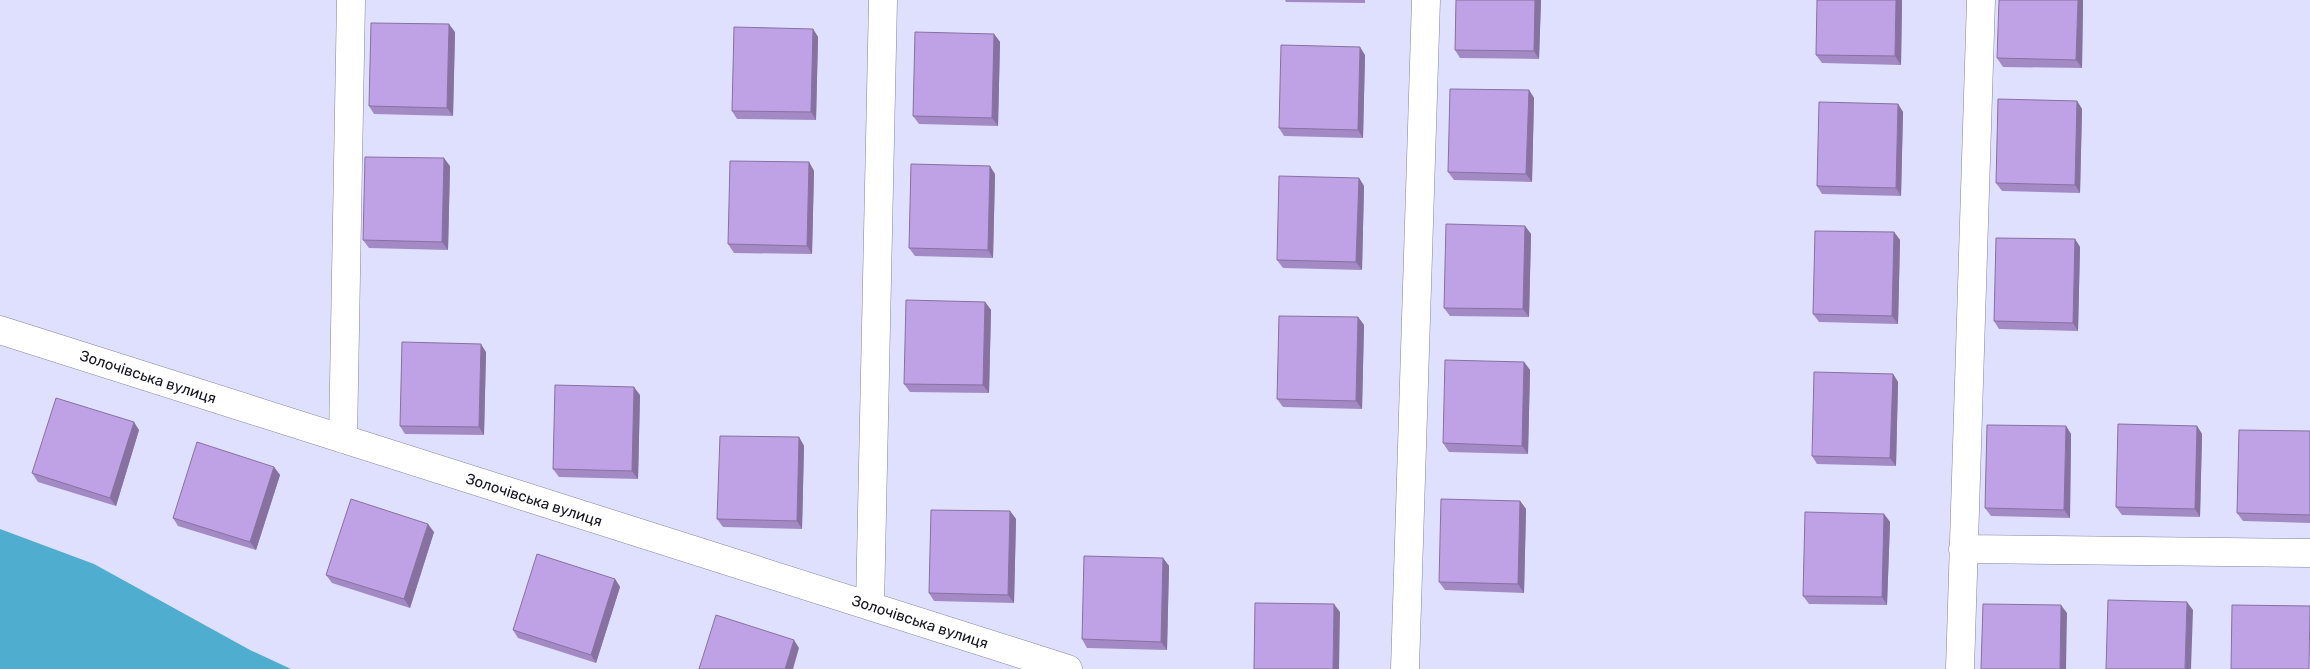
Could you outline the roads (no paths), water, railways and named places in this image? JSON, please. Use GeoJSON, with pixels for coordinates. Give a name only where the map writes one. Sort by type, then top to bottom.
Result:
{"type":"FeatureCollection","features":[{"type":"Feature","properties":{"kind":"street"},"geometry":{"type":"LineString","coordinates":[[343,439],[351,0]]}},
{"type":"Feature","properties":{"kind":"street"},"geometry":{"type":"LineString","coordinates":[[870,606],[882,0]]}},
{"type":"Feature","properties":{"kind":"street"},"geometry":{"type":"LineString","coordinates":[[1405,669],[1426,0]]}},
{"type":"Feature","properties":{"kind":"street"},"geometry":{"type":"LineString","coordinates":[[1960,669],[1981,0]]}},
{"type":"Feature","properties":{"kind":"street","name":"Золочівська вулиця"},"geometry":{"type":"LineString","coordinates":[[0,330],[1068,669]]}},
{"type":"Feature","properties":{"kind":"street"},"geometry":{"type":"LineString","coordinates":[[1963,549],[2310,553]]}},
{"type":"Feature","properties":{"kind":"water"},"geometry":{"type":"Polygon","coordinates":[[[0,529],[94,564],[250,650],[291,669],[0,669],[0,529]]]}}]}
